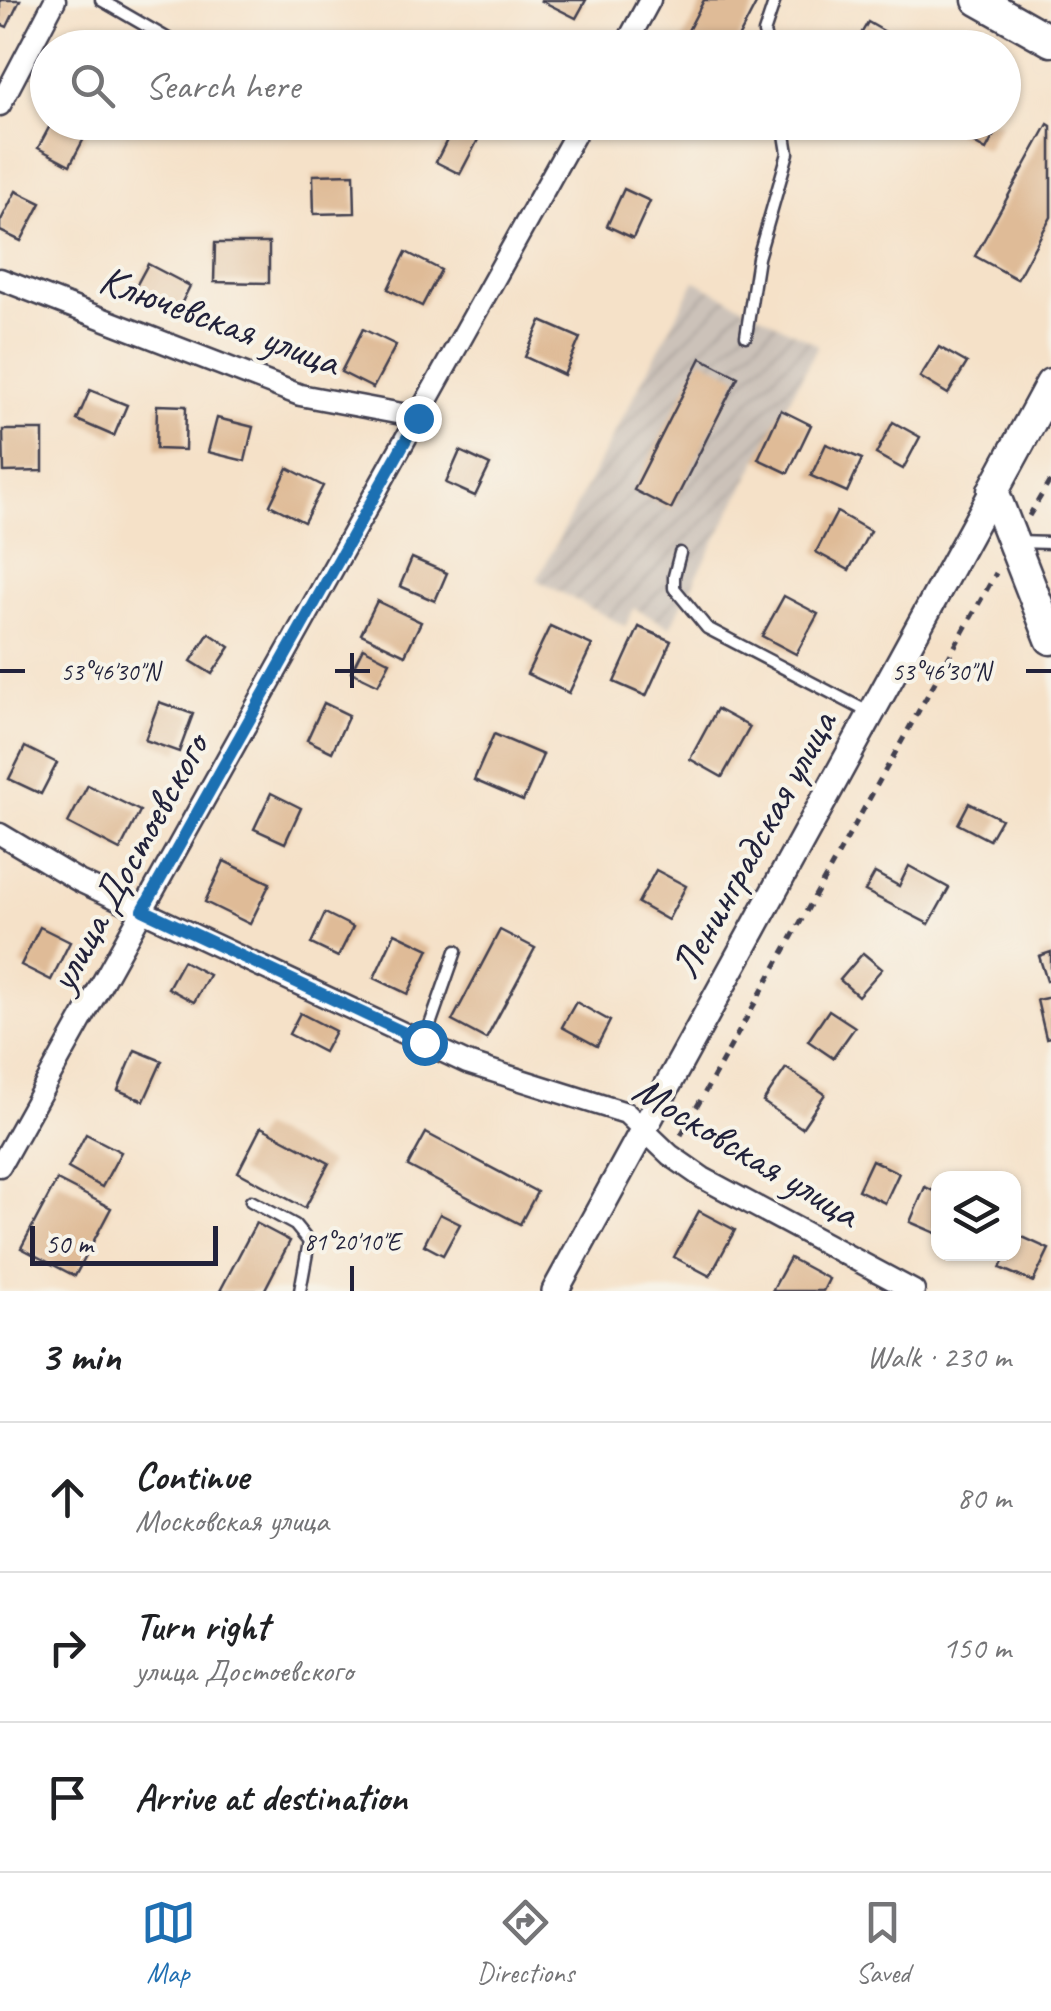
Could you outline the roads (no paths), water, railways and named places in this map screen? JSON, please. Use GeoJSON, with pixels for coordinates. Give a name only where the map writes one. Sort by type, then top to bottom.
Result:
{"type":"FeatureCollection","features":[{"type":"Feature","properties":{"kind":"main road"},"geometry":{"type":"LineString","coordinates":[[978,0],[1051,42]]}},
{"type":"Feature","properties":{"kind":"main road","name":"Ленинградская улица"},"geometry":{"type":"LineString","coordinates":[[993,491],[1051,384]]}},
{"type":"Feature","properties":{"kind":"main road"},"geometry":{"type":"LineString","coordinates":[[993,491],[1051,639]]}},
{"type":"Feature","properties":{"kind":"street"},"geometry":{"type":"LineString","coordinates":[[39,30],[55,0]]}},
{"type":"Feature","properties":{"kind":"street"},"geometry":{"type":"LineString","coordinates":[[634,30],[650,0]]}},
{"type":"Feature","properties":{"kind":"street"},"geometry":{"type":"LineString","coordinates":[[0,105],[30,48]]}},
{"type":"Feature","properties":{"kind":"street","name":"улица Достоевского"},"geometry":{"type":"LineString","coordinates":[[0,1166],[572,140]]}},
{"type":"Feature","properties":{"kind":"street","name":"Ключевская улица"},"geometry":{"type":"LineString","coordinates":[[0,279],[300,395],[418,418]]}},
{"type":"Feature","properties":{"kind":"street","name":"Ленинградская улица"},"geometry":{"type":"LineString","coordinates":[[555,1291],[993,491]]}},
{"type":"Feature","properties":{"kind":"street","name":"Московская улица"},"geometry":{"type":"LineString","coordinates":[[0,834],[79,880],[467,1062],[626,1113],[670,1155],[703,1178],[914,1291]]}},
{"type":"Feature","properties":{"kind":"lane"},"geometry":{"type":"LineString","coordinates":[[102,0],[153,30]]}},
{"type":"Feature","properties":{"kind":"lane"},"geometry":{"type":"LineString","coordinates":[[765,30],[774,0]]}},
{"type":"Feature","properties":{"kind":"lane"},"geometry":{"type":"LineString","coordinates":[[746,336],[758,258],[788,152],[786,140]]}},
{"type":"Feature","properties":{"kind":"lane"},"geometry":{"type":"LineString","coordinates":[[1013,542],[1051,544]]}},
{"type":"Feature","properties":{"kind":"lane"},"geometry":{"type":"LineString","coordinates":[[680,553],[674,588],[707,628],[872,714]]}},
{"type":"Feature","properties":{"kind":"lane"},"geometry":{"type":"LineString","coordinates":[[424,1042],[456,952]]}},
{"type":"Feature","properties":{"kind":"lane"},"geometry":{"type":"LineString","coordinates":[[252,1202],[295,1225],[309,1242],[300,1291]]}}]}
